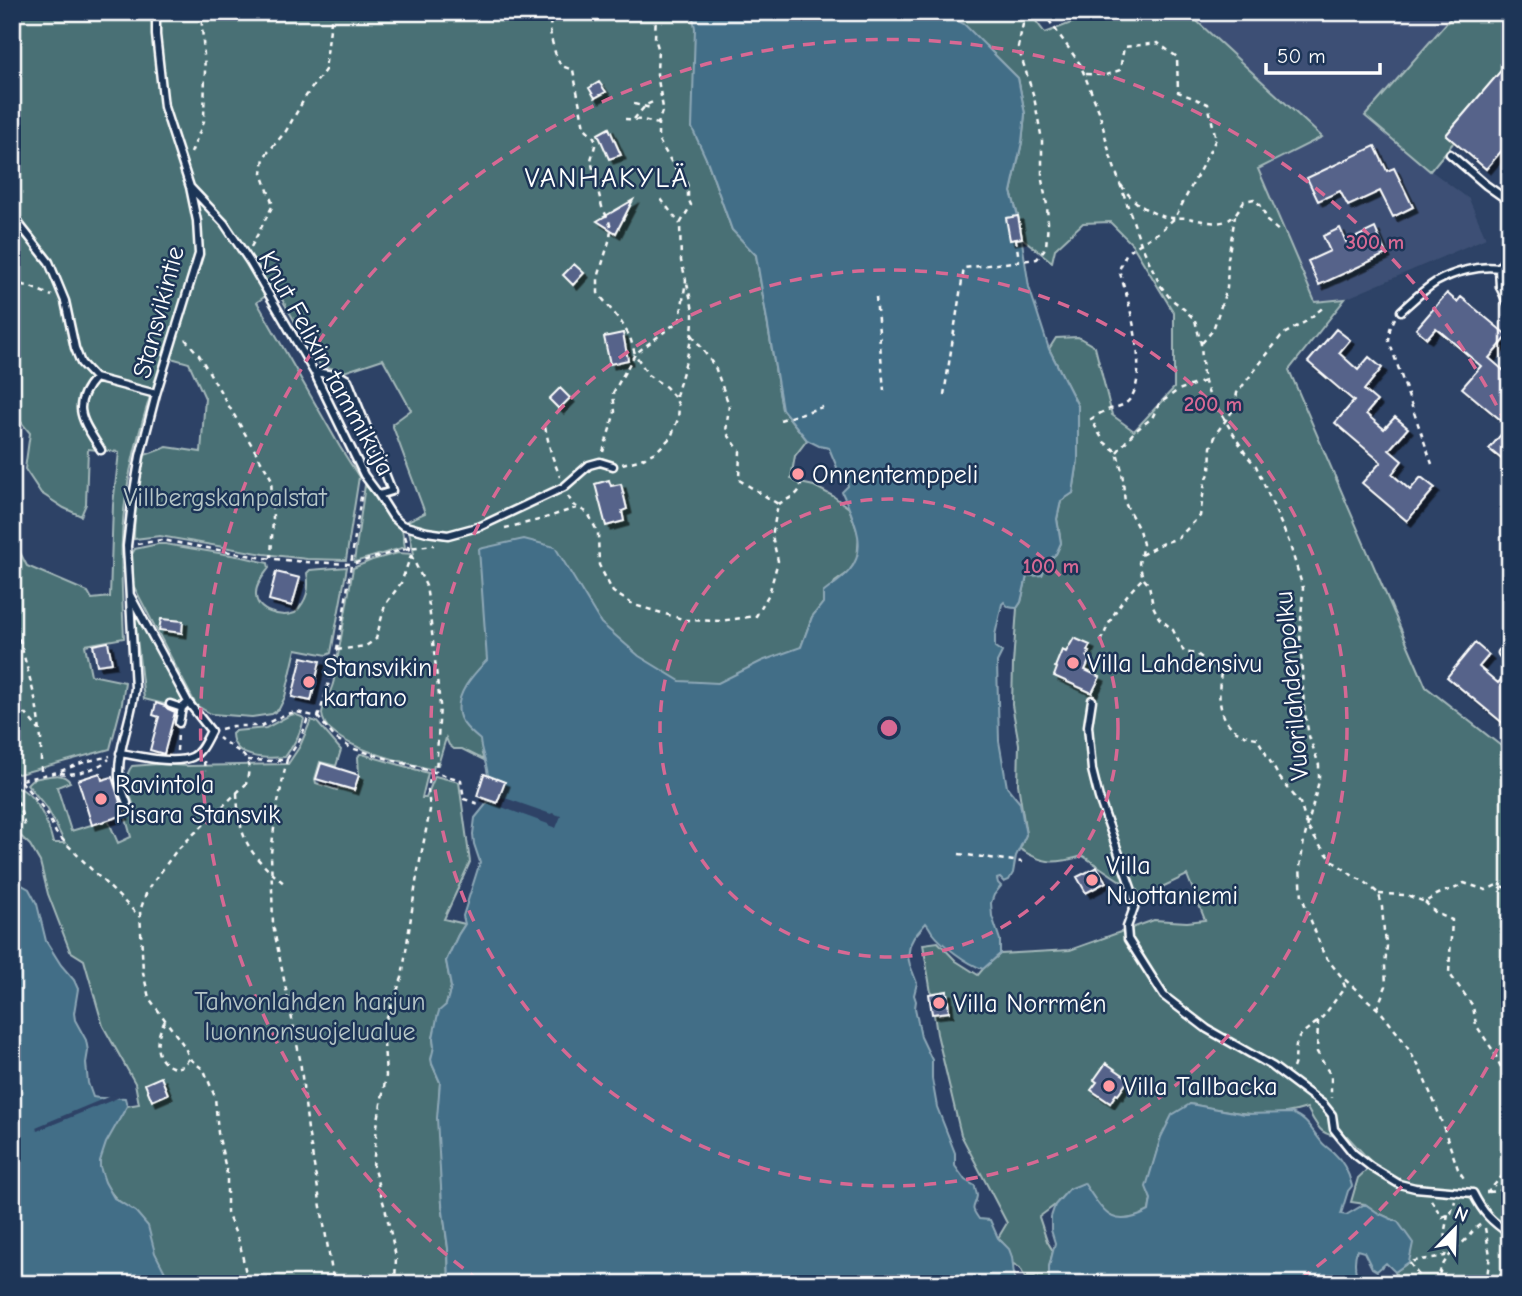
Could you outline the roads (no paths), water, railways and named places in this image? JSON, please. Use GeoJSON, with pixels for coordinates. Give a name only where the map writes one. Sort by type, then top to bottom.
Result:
{"type":"FeatureCollection","features":[{"type":"Feature","properties":{"kind":"lane","name":"Stansvikintie"},"geometry":{"type":"LineString","coordinates":[[127,803],[119,779],[120,753],[134,703],[135,688],[127,546],[132,503],[140,456],[156,394],[199,254],[197,221],[190,187],[164,107],[156,12]]}},
{"type":"Feature","properties":{"kind":"lane"},"geometry":{"type":"LineString","coordinates":[[1450,154],[1510,202]]}},
{"type":"Feature","properties":{"kind":"lane","name":"Knut Felixin tammikuja"},"geometry":{"type":"LineString","coordinates":[[190,187],[224,223],[247,258],[314,372],[364,475],[393,517],[402,525],[448,535],[481,526],[564,487],[589,466],[600,462],[613,466]]}},
{"type":"Feature","properties":{"kind":"lane"},"geometry":{"type":"LineString","coordinates":[[12,215],[49,262],[65,301],[81,363],[95,378],[156,394]]}},
{"type":"Feature","properties":{"kind":"lane"},"geometry":{"type":"LineString","coordinates":[[1510,242],[1499,268],[1500,287],[1510,308]]}},
{"type":"Feature","properties":{"kind":"lane"},"geometry":{"type":"LineString","coordinates":[[1401,310],[1434,283],[1447,277],[1475,268],[1499,268]]}},
{"type":"Feature","properties":{"kind":"lane"},"geometry":{"type":"LineString","coordinates":[[314,372],[341,376],[348,380],[392,491],[379,495]]}},
{"type":"Feature","properties":{"kind":"lane"},"geometry":{"type":"LineString","coordinates":[[95,378],[85,389],[80,404],[85,425],[102,450]]}},
{"type":"Feature","properties":{"kind":"lane"},"geometry":{"type":"LineString","coordinates":[[120,753],[153,759],[177,760],[192,757],[202,747],[211,731],[188,702],[129,593]]}},
{"type":"Feature","properties":{"kind":"lane"},"geometry":{"type":"LineString","coordinates":[[1502,653],[1510,660]]}},
{"type":"Feature","properties":{"kind":"lane"},"geometry":{"type":"LineString","coordinates":[[1092,700],[1088,726],[1092,770],[1099,798],[1136,902],[1127,927],[1128,939],[1164,996],[1207,1029],[1272,1066],[1324,1105],[1332,1115],[1334,1129],[1353,1153],[1371,1167],[1399,1184],[1473,1193],[1483,1212],[1510,1234]]}},
{"type":"Feature","properties":{"kind":"lane"},"geometry":{"type":"LineString","coordinates":[[179,723],[182,708],[188,702]]}},
{"type":"Feature","properties":{"kind":"lane"},"geometry":{"type":"LineString","coordinates":[[170,704],[182,708]]}},
{"type":"Feature","properties":{"kind":"place","name":"Onnentemppeli"},"geometry":{"type":"Point","coordinates":[798,474]}},
{"type":"Feature","properties":{"kind":"place","name":"Villa Lahdensivu"},"geometry":{"type":"Point","coordinates":[1073,663]}},
{"type":"Feature","properties":{"kind":"place","name":"Stansvikin kartano"},"geometry":{"type":"Point","coordinates":[309,682]}},
{"type":"Feature","properties":{"kind":"place","name":"Ravintola Pisara Stansvik"},"geometry":{"type":"Point","coordinates":[101,799]}},
{"type":"Feature","properties":{"kind":"place","name":"Villa Nuottaniemi"},"geometry":{"type":"Point","coordinates":[1092,880]}},
{"type":"Feature","properties":{"kind":"place","name":"Villa Norrmén"},"geometry":{"type":"Point","coordinates":[939,1003]}},
{"type":"Feature","properties":{"kind":"place","name":"Villa Tallbacka"},"geometry":{"type":"Point","coordinates":[1109,1086]}},
{"type":"Feature","properties":{"kind":"district","name":"VANHAKYLÄ"},"geometry":{"type":"Point","coordinates":[607,177]}},
{"type":"Feature","properties":{"kind":"park label","name":"Villbergskanpalstat"},"geometry":{"type":"Point","coordinates":[225,497]}},
{"type":"Feature","properties":{"kind":"park label","name":"Tahvonlahden harjun luonnonsuojelualue"},"geometry":{"type":"Point","coordinates":[310,1016]}}]}
